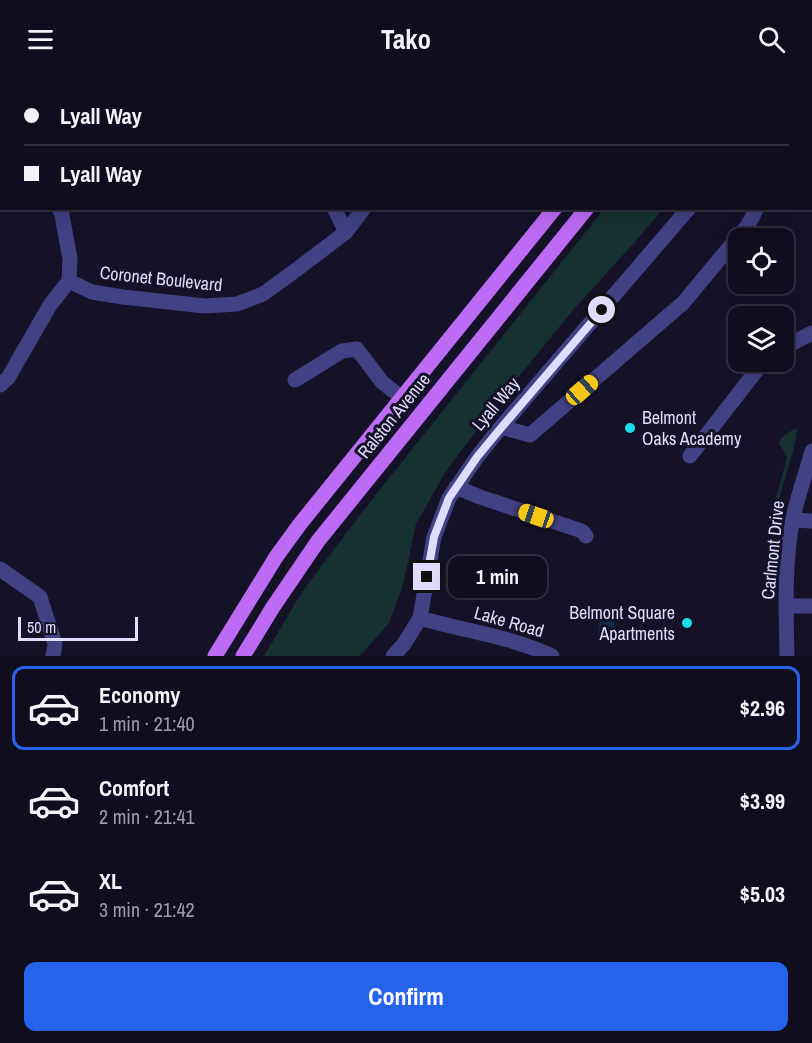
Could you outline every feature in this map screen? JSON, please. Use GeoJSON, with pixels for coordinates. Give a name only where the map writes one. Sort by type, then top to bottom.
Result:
{"type":"FeatureCollection","features":[{"type":"Feature","properties":{"kind":"main road","name":"Ralston Avenue"},"geometry":{"type":"LineString","coordinates":[[215,656],[276,556],[325,492],[553,210]]}},
{"type":"Feature","properties":{"kind":"main road","name":"Ralston Avenue"},"geometry":{"type":"LineString","coordinates":[[243,656],[318,541],[585,210]]}},
{"type":"Feature","properties":{"kind":"street"},"geometry":{"type":"LineString","coordinates":[[0,385],[8,378],[50,305],[69,281],[70,259],[60,210]]}},
{"type":"Feature","properties":{"kind":"street"},"geometry":{"type":"LineString","coordinates":[[335,210],[346,232]]}},
{"type":"Feature","properties":{"kind":"street","name":"Coronet Boulevard"},"geometry":{"type":"LineString","coordinates":[[69,281],[92,292],[123,297],[205,306],[237,304],[262,294],[346,232],[362,210]]}},
{"type":"Feature","properties":{"kind":"street","name":"Lyall Way"},"geometry":{"type":"LineString","coordinates":[[393,656],[404,644],[420,618],[434,537],[449,498],[456,487],[501,428],[687,210]]}},
{"type":"Feature","properties":{"kind":"street"},"geometry":{"type":"LineString","coordinates":[[501,428],[530,435],[683,303],[748,225],[756,210]]}},
{"type":"Feature","properties":{"kind":"street"},"geometry":{"type":"LineString","coordinates":[[794,342],[812,333]]}},
{"type":"Feature","properties":{"kind":"street"},"geometry":{"type":"LineString","coordinates":[[295,380],[342,351],[357,349],[382,382],[402,398]]}},
{"type":"Feature","properties":{"kind":"street"},"geometry":{"type":"LineString","coordinates":[[690,456],[755,372]]}},
{"type":"Feature","properties":{"kind":"street","name":"Carlmont Drive"},"geometry":{"type":"LineString","coordinates":[[786,656],[788,562],[793,520],[812,451]]}},
{"type":"Feature","properties":{"kind":"street"},"geometry":{"type":"LineString","coordinates":[[456,487],[579,530],[586,536]]}},
{"type":"Feature","properties":{"kind":"street"},"geometry":{"type":"LineString","coordinates":[[793,520],[812,521]]}},
{"type":"Feature","properties":{"kind":"street"},"geometry":{"type":"LineString","coordinates":[[0,569],[40,597],[55,644],[53,656]]}},
{"type":"Feature","properties":{"kind":"street"},"geometry":{"type":"LineString","coordinates":[[786,606],[812,606]]}},
{"type":"Feature","properties":{"kind":"street","name":"Lake Road"},"geometry":{"type":"LineString","coordinates":[[420,618],[445,626],[512,640],[552,656]]}},
{"type":"Feature","properties":{"kind":"green space"},"geometry":{"type":"Polygon","coordinates":[[[603,210],[662,210],[574,309],[502,397],[446,471],[416,524],[403,585],[389,623],[360,656],[264,656],[302,592],[366,507],[603,210]]]}},
{"type":"Feature","properties":{"kind":"green space"},"geometry":{"type":"Polygon","coordinates":[[[797,428],[795,444],[776,510],[773,508],[787,458],[779,443],[784,435],[797,428]]]}},
{"type":"Feature","properties":{"kind":"water"},"geometry":{"type":"Polygon","coordinates":[[[611,610],[615,615],[613,636],[609,640],[601,639],[598,634],[601,613],[611,610]]]}},
{"type":"Feature","properties":{"kind":"place","name":"Belmont Oaks Academy"},"geometry":{"type":"Point","coordinates":[630,428]}},
{"type":"Feature","properties":{"kind":"place","name":"Belmont Square Apartments"},"geometry":{"type":"Point","coordinates":[687,623]}},
{"type":"Feature","properties":{"kind":"route"},"geometry":{"type":"LineString","coordinates":[[427,577],[434,537],[449,498],[477,457],[602,310]]}}]}
